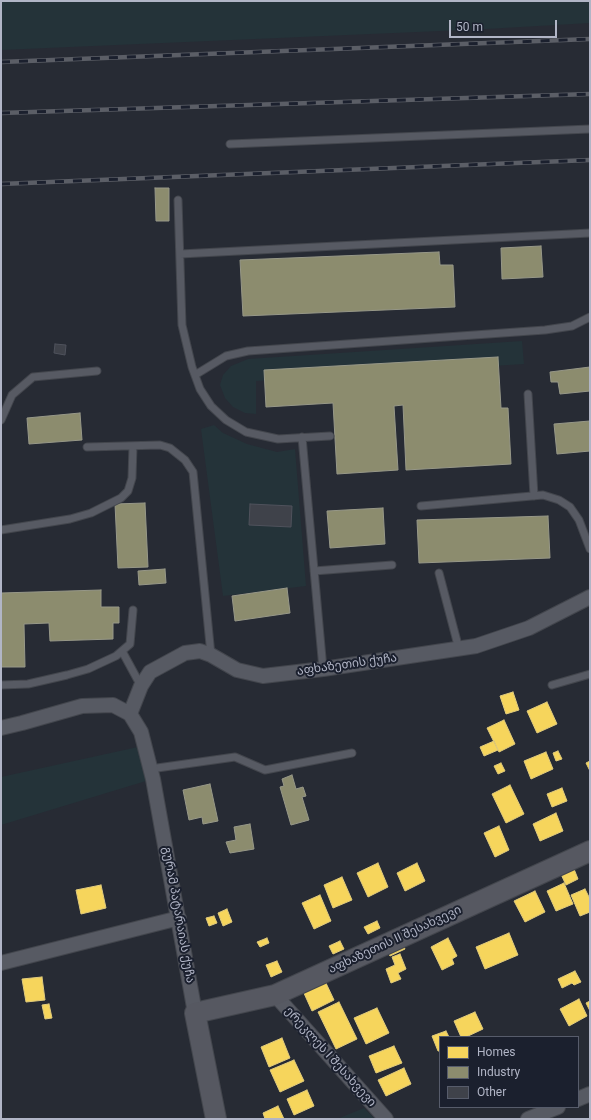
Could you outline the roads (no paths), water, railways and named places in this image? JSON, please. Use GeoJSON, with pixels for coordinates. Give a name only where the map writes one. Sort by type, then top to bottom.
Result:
{"type":"FeatureCollection","features":[{"type":"Feature","properties":{"kind":"street","name":"აფხაზეთის ქუჩა"},"geometry":{"type":"LineString","coordinates":[[130,714],[141,686],[150,672],[185,653],[200,651],[211,655],[237,670],[263,676],[323,669],[476,646],[529,628],[590,597]]}},
{"type":"Feature","properties":{"kind":"street"},"geometry":{"type":"LineString","coordinates":[[1,728],[82,706],[113,704],[130,714]]}},
{"type":"Feature","properties":{"kind":"street","name":"გურამ პატარაიას ქუჩა"},"geometry":{"type":"LineString","coordinates":[[130,714],[142,732],[179,918],[195,1013],[216,1119]]}},
{"type":"Feature","properties":{"kind":"street","name":"აფხაზეთის II შესახვევი"},"geometry":{"type":"LineString","coordinates":[[195,1013],[275,995],[590,851]]}},
{"type":"Feature","properties":{"kind":"street"},"geometry":{"type":"LineString","coordinates":[[1,963],[179,918]]}},
{"type":"Feature","properties":{"kind":"street","name":"ერეკლეს I შესახვევი"},"geometry":{"type":"LineString","coordinates":[[275,995],[386,1119]]}},
{"type":"Feature","properties":{"kind":"street"},"geometry":{"type":"LineString","coordinates":[[579,1099],[590,1094]]}},
{"type":"Feature","properties":{"kind":"street"},"geometry":{"type":"LineString","coordinates":[[528,1119],[556,1108]]}},
{"type":"Feature","properties":{"kind":"lane"},"geometry":{"type":"LineString","coordinates":[[230,144],[590,129]]}},
{"type":"Feature","properties":{"kind":"lane"},"geometry":{"type":"LineString","coordinates":[[178,200],[182,325],[200,389],[211,406],[226,420],[246,432],[278,439],[330,436]]}},
{"type":"Feature","properties":{"kind":"lane"},"geometry":{"type":"LineString","coordinates":[[180,254],[590,233]]}},
{"type":"Feature","properties":{"kind":"lane"},"geometry":{"type":"LineString","coordinates":[[195,375],[226,356],[248,351],[545,330],[572,326],[590,317]]}},
{"type":"Feature","properties":{"kind":"lane"},"geometry":{"type":"LineString","coordinates":[[1,420],[12,395],[33,377],[96,371]]}},
{"type":"Feature","properties":{"kind":"lane"},"geometry":{"type":"LineString","coordinates":[[528,394],[534,496]]}},
{"type":"Feature","properties":{"kind":"lane"},"geometry":{"type":"LineString","coordinates":[[302,437],[323,669]]}},
{"type":"Feature","properties":{"kind":"lane"},"geometry":{"type":"LineString","coordinates":[[87,447],[160,445],[170,448],[185,460],[193,472],[211,655]]}},
{"type":"Feature","properties":{"kind":"lane"},"geometry":{"type":"LineString","coordinates":[[1,530],[70,519],[91,513],[121,498],[128,491],[132,478],[133,446]]}},
{"type":"Feature","properties":{"kind":"lane"},"geometry":{"type":"LineString","coordinates":[[421,506],[543,495],[559,500],[570,507],[580,520],[590,549]]}},
{"type":"Feature","properties":{"kind":"lane"},"geometry":{"type":"LineString","coordinates":[[314,571],[392,565]]}},
{"type":"Feature","properties":{"kind":"lane"},"geometry":{"type":"LineString","coordinates":[[439,573],[459,649]]}},
{"type":"Feature","properties":{"kind":"lane"},"geometry":{"type":"LineString","coordinates":[[1,685],[28,684],[67,675],[88,669],[116,656],[130,644],[133,610]]}},
{"type":"Feature","properties":{"kind":"lane"},"geometry":{"type":"LineString","coordinates":[[122,651],[141,686]]}},
{"type":"Feature","properties":{"kind":"lane"},"geometry":{"type":"LineString","coordinates":[[552,685],[590,674]]}},
{"type":"Feature","properties":{"kind":"lane"},"geometry":{"type":"LineString","coordinates":[[150,770],[235,757],[266,770],[352,754]]}},
{"type":"Feature","properties":{"kind":"railway"},"geometry":{"type":"LineString","coordinates":[[1,62],[590,39]]}},
{"type":"Feature","properties":{"kind":"railway"},"geometry":{"type":"LineString","coordinates":[[1,113],[590,94]]}},
{"type":"Feature","properties":{"kind":"railway"},"geometry":{"type":"LineString","coordinates":[[1,184],[590,160]]}}]}
